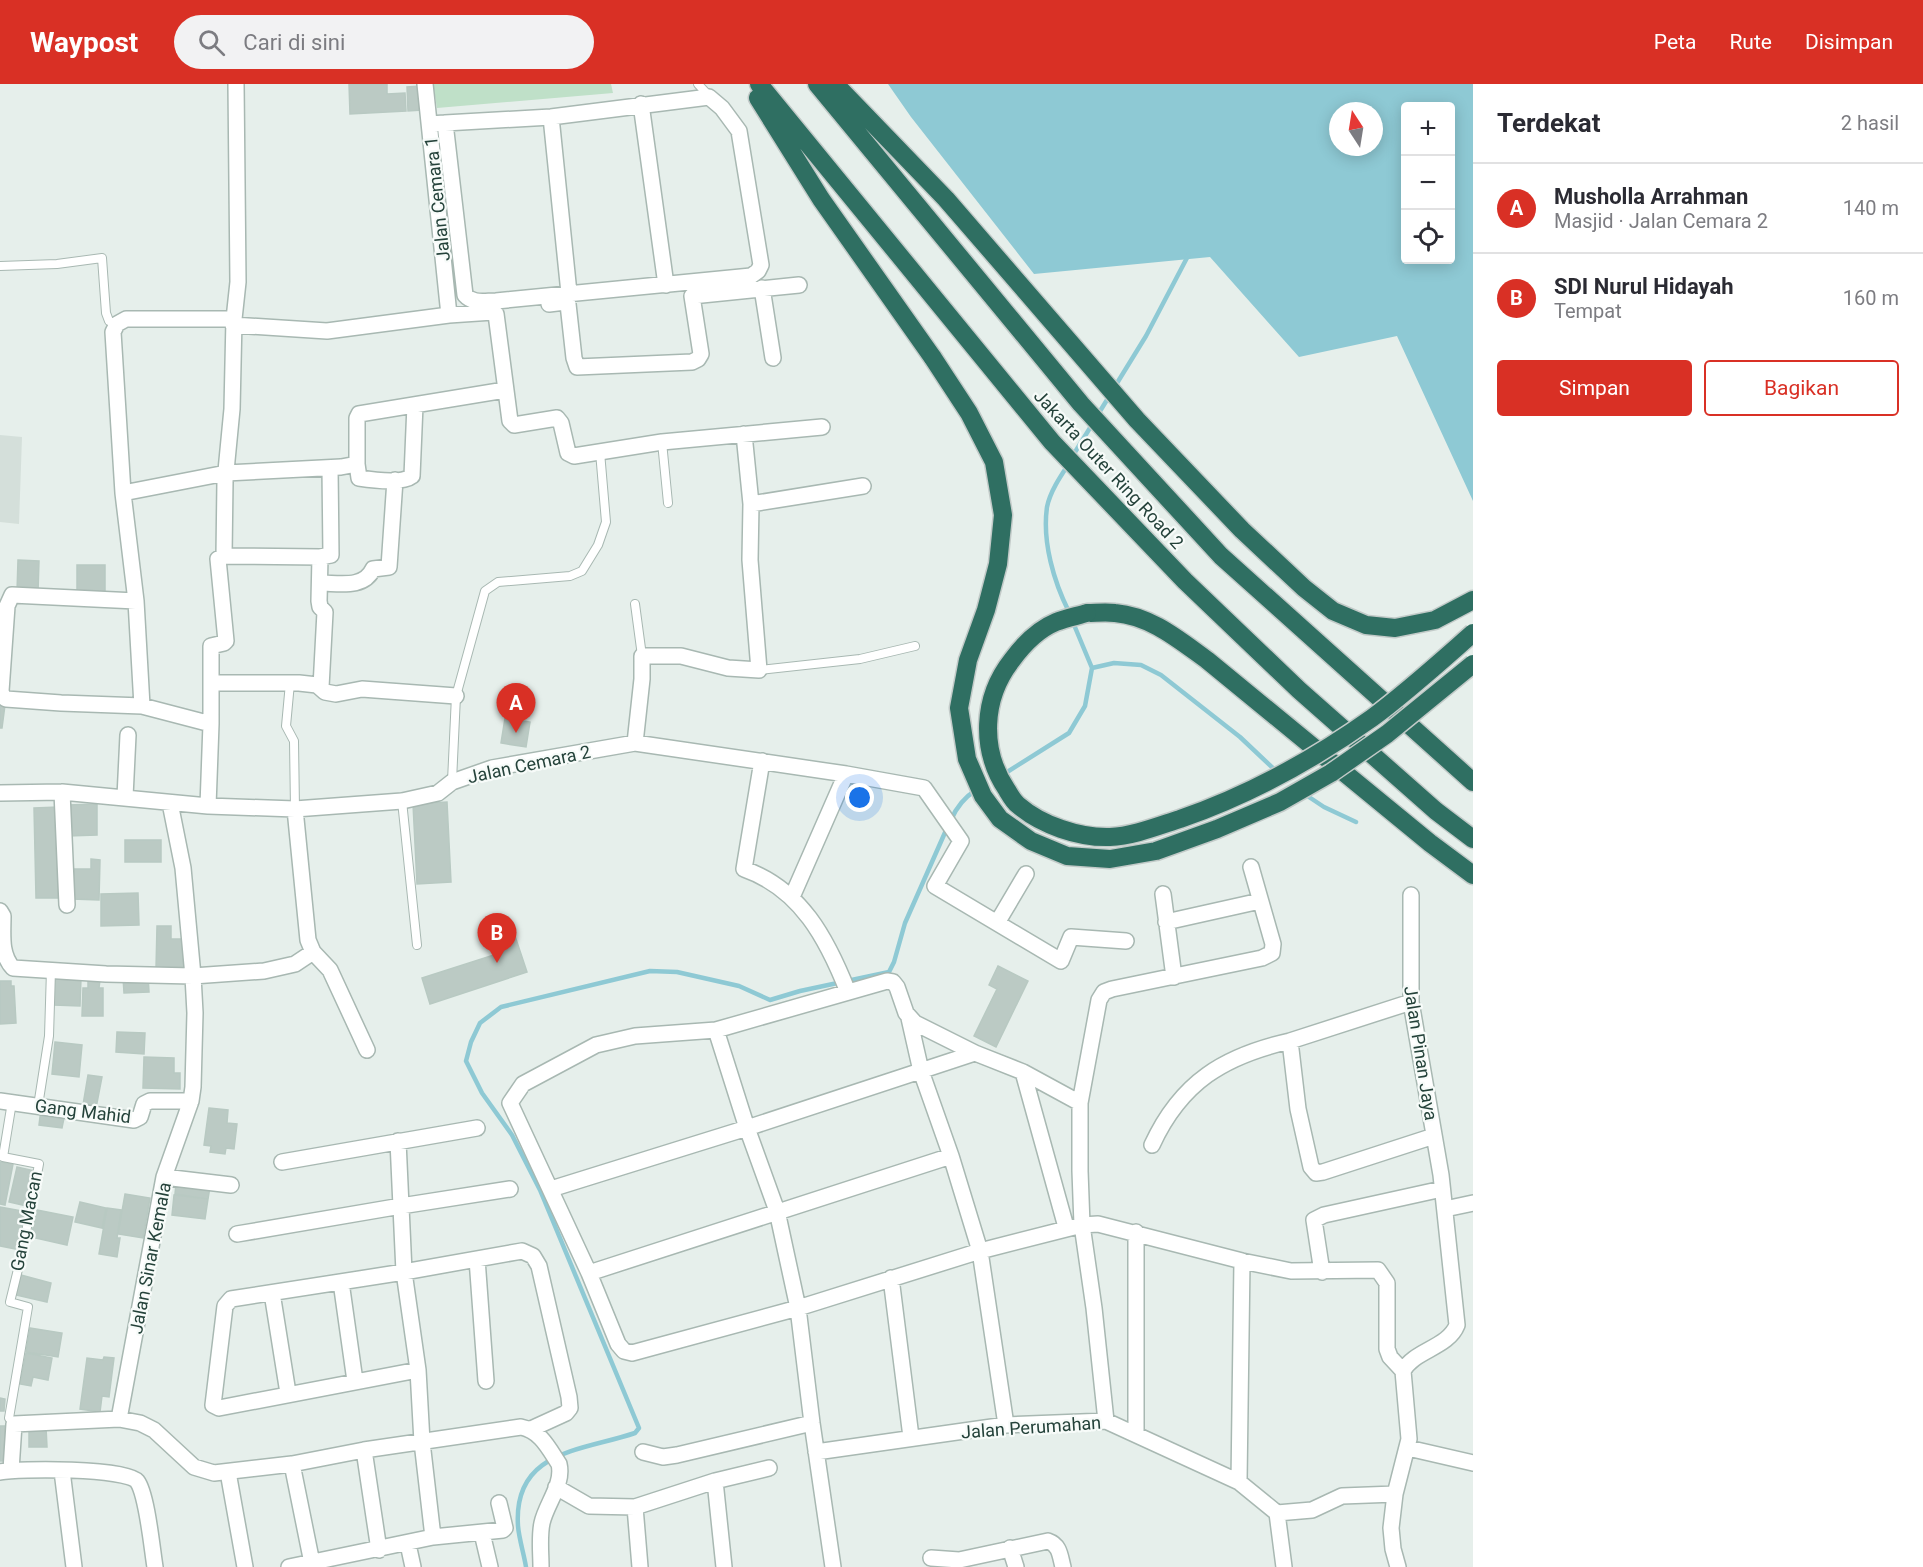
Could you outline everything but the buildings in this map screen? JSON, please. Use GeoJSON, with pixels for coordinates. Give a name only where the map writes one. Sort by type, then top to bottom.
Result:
{"type":"FeatureCollection","features":[{"type":"Feature","properties":{"kind":"highway"},"geometry":{"type":"LineString","coordinates":[[749,84],[821,199],[969,412],[993,462],[1003,515],[998,564],[986,610],[968,660],[960,708],[967,759],[983,796],[1000,819],[1030,841],[1067,856],[1110,859],[1156,851],[1217,829],[1280,802],[1331,773],[1387,734],[1473,664]]}},
{"type":"Feature","properties":{"kind":"highway","name":"Jakarta Outer Ring Road 2"},"geometry":{"type":"LineString","coordinates":[[759,84],[1052,442],[1185,581],[1299,690],[1436,811],[1473,839]]}},
{"type":"Feature","properties":{"kind":"highway","name":"Jakarta Outer Ring Road 2"},"geometry":{"type":"LineString","coordinates":[[818,84],[1081,404],[1221,556],[1473,782]]}},
{"type":"Feature","properties":{"kind":"highway"},"geometry":{"type":"LineString","coordinates":[[835,84],[946,199],[1137,420],[1242,530],[1304,588],[1333,611],[1366,625],[1395,628],[1435,620],[1473,600]]}},
{"type":"Feature","properties":{"kind":"highway"},"geometry":{"type":"LineString","coordinates":[[1473,633],[1373,717],[1317,753],[1266,783],[1207,810],[1150,829],[1110,837],[1075,833],[1044,824],[1016,804],[999,778],[989,747],[988,711],[1000,675],[1024,645],[1055,622],[1087,613],[1116,613],[1144,619],[1170,633],[1216,667],[1430,843],[1473,875]]}},
{"type":"Feature","properties":{"kind":"street"},"geometry":{"type":"LineString","coordinates":[[224,556],[226,473],[232,409],[233,322],[238,282],[236,84]]}},
{"type":"Feature","properties":{"kind":"street","name":"Jalan Cemara 1"},"geometry":{"type":"LineString","coordinates":[[425,84],[438,124],[449,315]]}},
{"type":"Feature","properties":{"kind":"street"},"geometry":{"type":"LineString","coordinates":[[709,97],[722,108],[740,131],[761,265],[758,272],[751,276],[666,285],[474,301],[465,295],[438,124],[551,117],[709,97]]}},
{"type":"Feature","properties":{"kind":"street"},"geometry":{"type":"LineString","coordinates":[[641,104],[666,285]]}},
{"type":"Feature","properties":{"kind":"street"},"geometry":{"type":"LineString","coordinates":[[551,117],[569,293]]}},
{"type":"Feature","properties":{"kind":"street"},"geometry":{"type":"LineString","coordinates":[[142,706],[136,601],[123,493],[113,332],[117,324],[126,319],[233,322],[327,331],[565,302],[569,308],[576,367],[692,362],[701,354],[692,296],[799,285]]}},
{"type":"Feature","properties":{"kind":"street"},"geometry":{"type":"LineString","coordinates":[[762,288],[772,358]]}},
{"type":"Feature","properties":{"kind":"street"},"geometry":{"type":"LineString","coordinates":[[493,312],[496,314],[505,390],[512,424],[557,418],[561,423],[568,453],[574,456],[662,442],[822,427]]}},
{"type":"Feature","properties":{"kind":"street"},"geometry":{"type":"LineString","coordinates":[[415,405],[412,476],[407,480],[359,478],[357,415],[415,405],[505,390]]}},
{"type":"Feature","properties":{"kind":"street"},"geometry":{"type":"LineString","coordinates":[[635,742],[642,679],[642,656],[681,656],[728,668],[759,670],[750,560],[751,504],[744,434]]}},
{"type":"Feature","properties":{"kind":"street"},"geometry":{"type":"LineString","coordinates":[[123,493],[226,473],[330,468],[357,464]]}},
{"type":"Feature","properties":{"kind":"street"},"geometry":{"type":"LineString","coordinates":[[208,806],[211,645],[226,642],[219,559],[224,556],[320,557],[331,555],[330,468]]}},
{"type":"Feature","properties":{"kind":"street"},"geometry":{"type":"LineString","coordinates":[[320,583],[358,582],[366,580],[373,568],[389,567],[395,480]]}},
{"type":"Feature","properties":{"kind":"street"},"geometry":{"type":"LineString","coordinates":[[751,504],[863,486]]}},
{"type":"Feature","properties":{"kind":"street"},"geometry":{"type":"LineString","coordinates":[[320,557],[320,607],[325,612],[321,687]]}},
{"type":"Feature","properties":{"kind":"street"},"geometry":{"type":"LineString","coordinates":[[136,601],[12,595],[7,606],[1,691],[3,697],[61,703],[142,706],[211,724]]}},
{"type":"Feature","properties":{"kind":"street"},"geometry":{"type":"LineString","coordinates":[[212,682],[290,683],[321,687],[326,692],[336,694],[362,689],[456,696]]}},
{"type":"Feature","properties":{"kind":"street"},"geometry":{"type":"LineString","coordinates":[[125,797],[128,735]]}},
{"type":"Feature","properties":{"kind":"street","name":"Jalan Cemara 2"},"geometry":{"type":"LineString","coordinates":[[0,793],[62,792],[208,806],[295,809],[402,801],[438,793],[452,782],[492,768],[635,742],[924,788],[957,835],[935,886],[997,923]]}},
{"type":"Feature","properties":{"kind":"street"},"geometry":{"type":"LineString","coordinates":[[762,762],[744,869],[757,874],[792,897],[807,911],[839,970],[848,992]]}},
{"type":"Feature","properties":{"kind":"street"},"geometry":{"type":"LineString","coordinates":[[792,897],[846,774]]}},
{"type":"Feature","properties":{"kind":"street"},"geometry":{"type":"LineString","coordinates":[[62,792],[67,904]]}},
{"type":"Feature","properties":{"kind":"street","name":"Jalan Sinar Kemala"},"geometry":{"type":"LineString","coordinates":[[119,1419],[164,1177],[191,1101],[195,1062],[193,976],[183,868],[170,802]]}},
{"type":"Feature","properties":{"kind":"street"},"geometry":{"type":"LineString","coordinates":[[295,809],[308,940],[313,952],[330,970],[367,1050]]}},
{"type":"Feature","properties":{"kind":"street"},"geometry":{"type":"LineString","coordinates":[[1106,1421],[1094,1308],[1082,1225],[1080,1104],[1099,1000],[1104,992],[1262,958],[1272,953],[1273,944],[1251,867]]}},
{"type":"Feature","properties":{"kind":"street"},"geometry":{"type":"LineString","coordinates":[[1026,874],[997,923],[1061,961],[1071,937],[1125,941]]}},
{"type":"Feature","properties":{"kind":"street"},"geometry":{"type":"LineString","coordinates":[[1162,894],[1174,978]]}},
{"type":"Feature","properties":{"kind":"street","name":"Jalan Pinan Jaya"},"geometry":{"type":"LineString","coordinates":[[1403,1371],[1407,1364],[1448,1337],[1457,1325],[1445,1209],[1411,1002],[1411,896]]}},
{"type":"Feature","properties":{"kind":"street"},"geometry":{"type":"LineString","coordinates":[[1166,922],[1260,901]]}},
{"type":"Feature","properties":{"kind":"street"},"geometry":{"type":"LineString","coordinates":[[0,911],[3,916],[4,953],[13,968],[106,974],[193,976],[264,971],[295,964],[313,952]]}},
{"type":"Feature","properties":{"kind":"street"},"geometry":{"type":"LineString","coordinates":[[1006,1425],[980,1251],[951,1156],[921,1071],[909,1018],[893,982],[887,981],[716,1030],[635,1036],[596,1045],[523,1084],[510,1103],[589,1273],[618,1344],[624,1351],[632,1353],[798,1308],[980,1251],[1066,1227],[1082,1225],[1098,1224],[1136,1232],[1242,1261],[1291,1271],[1372,1269],[1382,1274],[1387,1283],[1386,1349],[1403,1371],[1409,1438],[1395,1494],[1391,1528],[1398,1567]]}},
{"type":"Feature","properties":{"kind":"street"},"geometry":{"type":"LineString","coordinates":[[1152,1145],[1175,1105],[1209,1072],[1231,1059],[1411,1002]]}},
{"type":"Feature","properties":{"kind":"street"},"geometry":{"type":"LineString","coordinates":[[909,1018],[975,1053],[1023,1072],[1080,1104]]}},
{"type":"Feature","properties":{"kind":"street"},"geometry":{"type":"LineString","coordinates":[[716,1030],[747,1128],[777,1211],[798,1308],[833,1567]]}},
{"type":"Feature","properties":{"kind":"street"},"geometry":{"type":"LineString","coordinates":[[1290,1041],[1298,1109],[1311,1167],[1316,1173],[1323,1173],[1434,1136]]}},
{"type":"Feature","properties":{"kind":"street"},"geometry":{"type":"LineString","coordinates":[[551,1189],[975,1053]]}},
{"type":"Feature","properties":{"kind":"street"},"geometry":{"type":"LineString","coordinates":[[1023,1072],[1066,1227]]}},
{"type":"Feature","properties":{"kind":"street","name":"Gang Mahid"},"geometry":{"type":"LineString","coordinates":[[6,1102],[134,1120],[140,1117],[144,1104],[150,1101],[191,1101]]}},
{"type":"Feature","properties":{"kind":"street"},"geometry":{"type":"LineString","coordinates":[[282,1162],[477,1128]]}},
{"type":"Feature","properties":{"kind":"street"},"geometry":{"type":"LineString","coordinates":[[398,1141],[404,1272],[418,1370],[422,1442],[433,1538]]}},
{"type":"Feature","properties":{"kind":"street"},"geometry":{"type":"LineString","coordinates":[[589,1273],[951,1156]]}},
{"type":"Feature","properties":{"kind":"street"},"geometry":{"type":"LineString","coordinates":[[164,1177],[231,1185]]}},
{"type":"Feature","properties":{"kind":"street"},"geometry":{"type":"LineString","coordinates":[[237,1234],[510,1189]]}},
{"type":"Feature","properties":{"kind":"street"},"geometry":{"type":"LineString","coordinates":[[1322,1272],[1314,1220],[1324,1215],[1442,1190]]}},
{"type":"Feature","properties":{"kind":"street"},"geometry":{"type":"LineString","coordinates":[[1445,1209],[1473,1203]]}},
{"type":"Feature","properties":{"kind":"street"},"geometry":{"type":"LineString","coordinates":[[1136,1232],[1136,1433]]}},
{"type":"Feature","properties":{"kind":"street"},"geometry":{"type":"LineString","coordinates":[[418,1370],[219,1408],[213,1405],[227,1302],[231,1299],[522,1251],[533,1256],[539,1266],[570,1408],[566,1413],[531,1429]]}},
{"type":"Feature","properties":{"kind":"street"},"geometry":{"type":"LineString","coordinates":[[477,1259],[486,1381]]}},
{"type":"Feature","properties":{"kind":"street"},"geometry":{"type":"LineString","coordinates":[[1239,1482],[1242,1261]]}},
{"type":"Feature","properties":{"kind":"street"},"geometry":{"type":"LineString","coordinates":[[891,1278],[911,1437]]}},
{"type":"Feature","properties":{"kind":"street"},"geometry":{"type":"LineString","coordinates":[[341,1282],[356,1382]]}},
{"type":"Feature","properties":{"kind":"street"},"geometry":{"type":"LineString","coordinates":[[272,1293],[288,1393]]}},
{"type":"Feature","properties":{"kind":"street"},"geometry":{"type":"LineString","coordinates":[[155,1567],[138,1482],[132,1477],[107,1472],[5,1471],[14,1424],[119,1419],[140,1423],[154,1430],[194,1467],[214,1473],[292,1464],[364,1450],[521,1427],[531,1429],[555,1457],[559,1478],[542,1522],[541,1567]]}},
{"type":"Feature","properties":{"kind":"street","name":"Jalan Perumahan"},"geometry":{"type":"LineString","coordinates":[[816,1452],[1006,1425],[1106,1421],[1239,1482],[1277,1514]]}},
{"type":"Feature","properties":{"kind":"street"},"geometry":{"type":"LineString","coordinates":[[643,1452],[654,1456],[677,1455],[812,1423]]}},
{"type":"Feature","properties":{"kind":"street"},"geometry":{"type":"LineString","coordinates":[[1408,1448],[1473,1463]]}},
{"type":"Feature","properties":{"kind":"street"},"geometry":{"type":"LineString","coordinates":[[364,1450],[379,1550]]}},
{"type":"Feature","properties":{"kind":"street"},"geometry":{"type":"LineString","coordinates":[[292,1464],[299,1566],[355,1561],[379,1550],[433,1538],[499,1531],[505,1527],[499,1503]]}},
{"type":"Feature","properties":{"kind":"street"},"geometry":{"type":"LineString","coordinates":[[556,1487],[589,1506],[635,1507],[716,1480],[769,1468]]}},
{"type":"Feature","properties":{"kind":"street"},"geometry":{"type":"LineString","coordinates":[[62,1471],[74,1567]]}},
{"type":"Feature","properties":{"kind":"street"},"geometry":{"type":"LineString","coordinates":[[228,1472],[245,1567]]}},
{"type":"Feature","properties":{"kind":"street"},"geometry":{"type":"LineString","coordinates":[[716,1480],[724,1567]]}},
{"type":"Feature","properties":{"kind":"street"},"geometry":{"type":"LineString","coordinates":[[1284,1567],[1277,1514],[1312,1510],[1342,1496],[1395,1494]]}},
{"type":"Feature","properties":{"kind":"street"},"geometry":{"type":"LineString","coordinates":[[546,1513],[576,1500]]}},
{"type":"Feature","properties":{"kind":"street"},"geometry":{"type":"LineString","coordinates":[[635,1507],[640,1567]]}},
{"type":"Feature","properties":{"kind":"street"},"geometry":{"type":"LineString","coordinates":[[482,1533],[490,1567]]}},
{"type":"Feature","properties":{"kind":"street"},"geometry":{"type":"LineString","coordinates":[[931,1558],[959,1560],[1048,1541],[1054,1543],[1059,1550],[1063,1567]]}},
{"type":"Feature","properties":{"kind":"street"},"geometry":{"type":"LineString","coordinates":[[408,1544],[413,1567]]}},
{"type":"Feature","properties":{"kind":"street"},"geometry":{"type":"LineString","coordinates":[[1010,1548],[1016,1567]]}},
{"type":"Feature","properties":{"kind":"lane"},"geometry":{"type":"LineString","coordinates":[[698,84],[709,97]]}},
{"type":"Feature","properties":{"kind":"lane"},"geometry":{"type":"LineString","coordinates":[[0,266],[57,264],[102,258],[106,314],[109,321],[117,324]]}},
{"type":"Feature","properties":{"kind":"lane"},"geometry":{"type":"LineString","coordinates":[[662,442],[668,503]]}},
{"type":"Feature","properties":{"kind":"lane"},"geometry":{"type":"LineString","coordinates":[[452,782],[456,696],[485,591],[490,585],[498,582],[577,574],[582,571],[598,545],[606,522],[600,452]]}},
{"type":"Feature","properties":{"kind":"lane"},"geometry":{"type":"LineString","coordinates":[[635,604],[642,656]]}},
{"type":"Feature","properties":{"kind":"lane"},"geometry":{"type":"LineString","coordinates":[[759,670],[860,659],[915,646]]}},
{"type":"Feature","properties":{"kind":"lane"},"geometry":{"type":"LineString","coordinates":[[290,683],[286,726],[294,741],[295,809]]}},
{"type":"Feature","properties":{"kind":"lane"},"geometry":{"type":"LineString","coordinates":[[402,801],[417,945]]}},
{"type":"Feature","properties":{"kind":"lane"},"geometry":{"type":"LineString","coordinates":[[38,1106],[49,1036],[51,970]]}},
{"type":"Feature","properties":{"kind":"lane","name":"Gang Macan"},"geometry":{"type":"LineString","coordinates":[[6,1102],[1,1157],[39,1164],[10,1302],[28,1307],[9,1418],[14,1424]]}},
{"type":"Feature","properties":{"kind":"shaded area"},"geometry":{"type":"Polygon","coordinates":[[[0,435],[22,437],[19,524],[0,522],[0,435]]]}},
{"type":"Feature","properties":{"kind":"green space"},"geometry":{"type":"Polygon","coordinates":[[[433,84],[611,84],[613,93],[437,108],[433,84]]]}},
{"type":"Feature","properties":{"kind":"water"},"geometry":{"type":"Polygon","coordinates":[[[888,84],[1473,84],[1473,501],[1397,336],[1299,357],[1210,257],[1034,274],[911,117],[888,84]]]}},
{"type":"Feature","properties":{"kind":"waterway"},"geometry":{"type":"LineString","coordinates":[[1114,388],[1146,336],[1189,254]]}},
{"type":"Feature","properties":{"kind":"waterway"},"geometry":{"type":"LineString","coordinates":[[1097,416],[1110,395]]}},
{"type":"Feature","properties":{"kind":"waterway"},"geometry":{"type":"LineString","coordinates":[[1072,457],[1093,423]]}},
{"type":"Feature","properties":{"kind":"waterway"},"geometry":{"type":"LineString","coordinates":[[1068,465],[1050,496],[1047,507],[1046,534],[1050,561],[1069,612]]}},
{"type":"Feature","properties":{"kind":"waterway"},"geometry":{"type":"LineString","coordinates":[[1004,774],[1069,733],[1085,706],[1092,668],[1072,620]]}},
{"type":"Feature","properties":{"kind":"waterway"},"geometry":{"type":"LineString","coordinates":[[1092,668],[1114,663],[1141,665],[1161,675],[1240,737],[1276,771]]}},
{"type":"Feature","properties":{"kind":"waterway"},"geometry":{"type":"LineString","coordinates":[[951,820],[961,803],[976,790]]}},
{"type":"Feature","properties":{"kind":"waterway"},"geometry":{"type":"LineString","coordinates":[[1303,793],[1324,807],[1356,822]]}},
{"type":"Feature","properties":{"kind":"waterway"},"geometry":{"type":"LineString","coordinates":[[526,1567],[518,1526],[519,1501],[527,1482],[539,1468],[555,1458],[573,1450],[635,1433],[639,1428],[540,1190],[512,1135],[482,1093],[466,1061],[471,1042],[480,1023],[501,1007],[650,971],[677,972],[739,986],[770,1000],[800,991],[889,972],[905,923],[947,828]]}},
{"type":"Feature","properties":{"kind":"place","name":"Musholla Arrahman"},"geometry":{"type":"Point","coordinates":[516,733]}},
{"type":"Feature","properties":{"kind":"place","name":"SDI Nurul Hidayah"},"geometry":{"type":"Point","coordinates":[497,963]}}]}
